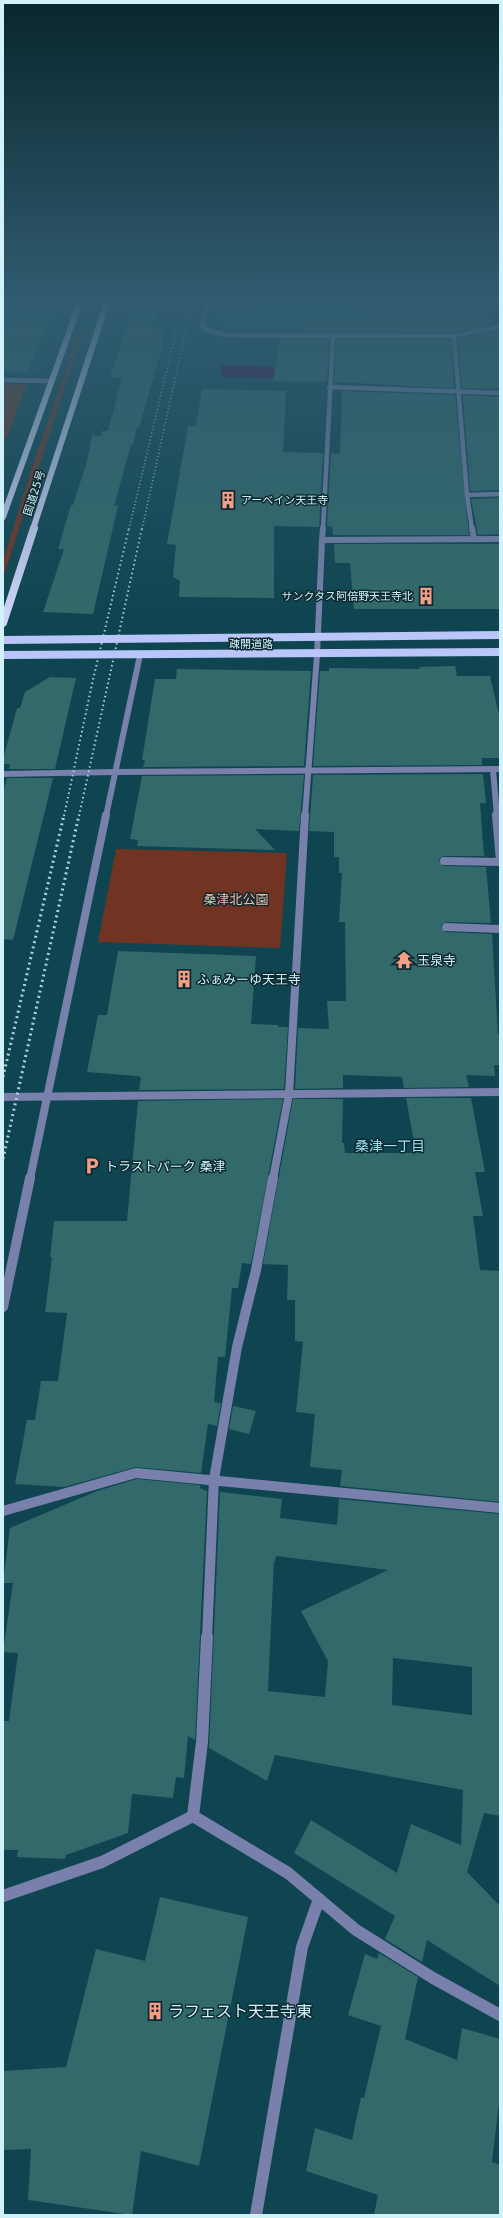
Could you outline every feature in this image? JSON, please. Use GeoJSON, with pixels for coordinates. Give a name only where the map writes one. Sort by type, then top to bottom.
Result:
{"type":"FeatureCollection","features":[{"type":"Feature","properties":{"kind":"highway","name":"国道25号"},"geometry":{"type":"LineString","coordinates":[[3,517],[42,406]]}},
{"type":"Feature","properties":{"kind":"highway","name":"国道25号"},"geometry":{"type":"LineString","coordinates":[[3,623],[73,406]]}},
{"type":"Feature","properties":{"kind":"main road","name":"疎開道路"},"geometry":{"type":"LineString","coordinates":[[3,640],[500,636]]}},
{"type":"Feature","properties":{"kind":"main road","name":"疎開道路"},"geometry":{"type":"LineString","coordinates":[[3,655],[317,655],[500,652]]}},
{"type":"Feature","properties":{"kind":"street"},"geometry":{"type":"LineString","coordinates":[[194,1816],[202,1742],[214,1480],[237,1347],[256,1270],[289,1094],[308,770],[317,655],[328,406]]}},
{"type":"Feature","properties":{"kind":"street"},"geometry":{"type":"LineString","coordinates":[[459,406],[467,494],[474,539]]}},
{"type":"Feature","properties":{"kind":"street"},"geometry":{"type":"LineString","coordinates":[[467,494],[500,494]]}},
{"type":"Feature","properties":{"kind":"street"},"geometry":{"type":"LineString","coordinates":[[322,540],[500,539]]}},
{"type":"Feature","properties":{"kind":"street"},"geometry":{"type":"LineString","coordinates":[[3,1307],[140,655]]}},
{"type":"Feature","properties":{"kind":"street"},"geometry":{"type":"LineString","coordinates":[[3,774],[496,769],[500,862],[444,861]]}},
{"type":"Feature","properties":{"kind":"street"},"geometry":{"type":"LineString","coordinates":[[446,927],[500,929]]}},
{"type":"Feature","properties":{"kind":"street"},"geometry":{"type":"LineString","coordinates":[[3,1097],[500,1092]]}},
{"type":"Feature","properties":{"kind":"street"},"geometry":{"type":"LineString","coordinates":[[3,1511],[136,1473],[500,1508]]}},
{"type":"Feature","properties":{"kind":"street"},"geometry":{"type":"LineString","coordinates":[[3,1896],[102,1862],[194,1816]]}},
{"type":"Feature","properties":{"kind":"street"},"geometry":{"type":"LineString","coordinates":[[194,1816],[288,1873],[356,1930],[433,1978],[500,2015]]}},
{"type":"Feature","properties":{"kind":"street"},"geometry":{"type":"LineString","coordinates":[[256,2215],[302,1947],[319,1898]]}},
{"type":"Feature","properties":{"kind":"green space"},"geometry":{"type":"Polygon","coordinates":[[[3,406],[19,406],[3,446],[3,406]]]}},
{"type":"Feature","properties":{"kind":"green space"},"geometry":{"type":"Polygon","coordinates":[[[54,406],[59,406],[3,578],[3,561],[28,480],[54,406]]]}},
{"type":"Feature","properties":{"kind":"green space","name":"桑津北公園"},"geometry":{"type":"Polygon","coordinates":[[[116,849],[287,853],[280,948],[98,942],[116,849]]]}},
{"type":"Feature","properties":{"kind":"building"},"geometry":{"type":"Polygon","coordinates":[[[115,406],[145,406],[139,428],[137,427],[133,445],[131,445],[114,506],[118,506],[93,614],[43,612],[64,549],[58,549],[71,505],[73,505],[87,461],[92,435],[101,436],[102,431],[108,431],[115,406]]]}},
{"type":"Feature","properties":{"kind":"building"},"geometry":{"type":"Polygon","coordinates":[[[199,406],[285,406],[283,452],[323,453],[319,527],[274,526],[274,598],[179,597],[180,581],[173,577],[176,545],[167,544],[188,426],[196,426],[199,406]]]}},
{"type":"Feature","properties":{"kind":"building"},"geometry":{"type":"Polygon","coordinates":[[[342,406],[456,406],[469,535],[333,535],[332,527],[327,526],[331,453],[340,454],[342,406]]]}},
{"type":"Feature","properties":{"kind":"building"},"geometry":{"type":"Polygon","coordinates":[[[464,406],[500,406],[500,490],[470,491],[464,406]]]}},
{"type":"Feature","properties":{"kind":"building"},"geometry":{"type":"Polygon","coordinates":[[[500,498],[500,534],[478,535],[471,499],[500,498]]]}},
{"type":"Feature","properties":{"kind":"building"},"geometry":{"type":"Polygon","coordinates":[[[334,544],[500,544],[500,609],[354,609],[350,563],[335,563],[334,544]]]}},
{"type":"Feature","properties":{"kind":"building"},"geometry":{"type":"Polygon","coordinates":[[[455,666],[457,676],[490,676],[500,719],[500,758],[482,758],[482,765],[313,766],[320,671],[329,671],[329,668],[420,669],[419,667],[455,666]]]}},
{"type":"Feature","properties":{"kind":"building"},"geometry":{"type":"Polygon","coordinates":[[[177,669],[311,671],[304,766],[143,767],[145,760],[142,760],[155,679],[176,679],[177,669]]]}},
{"type":"Feature","properties":{"kind":"building"},"geometry":{"type":"Polygon","coordinates":[[[50,677],[76,678],[55,769],[9,769],[10,764],[3,764],[3,759],[17,708],[20,708],[25,692],[50,677]]]}},
{"type":"Feature","properties":{"kind":"building"},"geometry":{"type":"Polygon","coordinates":[[[483,774],[486,803],[480,803],[484,856],[444,856],[440,858],[439,861],[444,866],[486,867],[491,923],[446,922],[442,924],[441,927],[446,932],[492,934],[498,1034],[500,1034],[500,1065],[494,1065],[495,1076],[466,1075],[469,1087],[404,1088],[402,1077],[343,1075],[343,1088],[295,1089],[298,1028],[329,1029],[327,1001],[346,1001],[345,922],[339,922],[342,873],[339,873],[339,857],[334,857],[334,832],[309,831],[313,775],[483,774]]]}},
{"type":"Feature","properties":{"kind":"building"},"geometry":{"type":"Polygon","coordinates":[[[304,775],[299,831],[255,829],[275,850],[137,846],[138,840],[130,839],[142,776],[304,775]]]}},
{"type":"Feature","properties":{"kind":"building"},"geometry":{"type":"Polygon","coordinates":[[[7,778],[53,778],[13,940],[3,939],[3,793],[7,778]]]}},
{"type":"Feature","properties":{"kind":"building"},"geometry":{"type":"Polygon","coordinates":[[[118,951],[256,956],[251,1024],[288,1027],[284,1089],[139,1090],[141,1077],[87,1072],[98,1015],[107,1015],[118,951]]]}},
{"type":"Feature","properties":{"kind":"building"},"geometry":{"type":"Polygon","coordinates":[[[406,1098],[471,1098],[485,1172],[475,1172],[483,1216],[473,1216],[480,1270],[500,1271],[500,1502],[340,1486],[342,1470],[310,1467],[315,1414],[296,1412],[303,1342],[295,1341],[295,1300],[287,1300],[288,1265],[263,1264],[293,1099],[343,1099],[342,1143],[344,1143],[345,1153],[416,1153],[406,1098]]]}},
{"type":"Feature","properties":{"kind":"building"},"geometry":{"type":"Polygon","coordinates":[[[283,1099],[251,1264],[242,1263],[238,1288],[232,1288],[225,1357],[218,1357],[214,1402],[221,1403],[217,1426],[208,1424],[201,1473],[136,1467],[64,1487],[15,1484],[27,1420],[35,1420],[41,1381],[58,1381],[67,1313],[45,1312],[52,1257],[50,1257],[54,1221],[127,1221],[138,1101],[283,1099]]]}},
{"type":"Feature","properties":{"kind":"building"},"geometry":{"type":"Polygon","coordinates":[[[233,1406],[256,1411],[249,1434],[229,1429],[233,1406]]]}},
{"type":"Feature","properties":{"kind":"building"},"geometry":{"type":"Polygon","coordinates":[[[137,1479],[200,1485],[200,1488],[207,1491],[195,1740],[188,1736],[184,1778],[176,1777],[173,1798],[132,1794],[128,1833],[66,1855],[65,1859],[17,1857],[18,1850],[3,1850],[3,1721],[9,1721],[18,1653],[3,1652],[13,1583],[3,1583],[10,1528],[97,1491],[137,1479]]]}},
{"type":"Feature","properties":{"kind":"building"},"geometry":{"type":"Polygon","coordinates":[[[220,1492],[282,1499],[280,1518],[337,1525],[339,1499],[500,1514],[500,1816],[484,1813],[467,1872],[500,1906],[500,1986],[427,1940],[422,1962],[385,1939],[395,1916],[294,1853],[311,1820],[397,1873],[411,1824],[461,1845],[463,1790],[275,1755],[267,1781],[209,1748],[220,1492]],[[276,1556],[275,1563],[274,1560],[268,1691],[325,1697],[328,1661],[301,1611],[388,1570],[276,1556]],[[393,1658],[392,1705],[472,1715],[472,1667],[393,1658]]]}},
{"type":"Feature","properties":{"kind":"building","name":"ラフェスト天王寺東"},"geometry":{"type":"Polygon","coordinates":[[[160,1897],[248,1917],[199,2166],[141,2151],[132,2215],[28,2200],[31,2149],[3,2150],[3,2071],[66,2067],[96,1949],[145,1961],[160,1897]]]}},
{"type":"Feature","properties":{"kind":"building"},"geometry":{"type":"Polygon","coordinates":[[[379,1953],[418,1977],[405,2039],[457,2060],[462,2028],[500,2039],[500,2094],[492,2162],[500,2165],[500,2215],[374,2215],[378,2195],[306,2171],[315,2128],[352,2140],[361,2097],[364,2098],[381,2026],[348,2015],[365,1954],[377,1959],[379,1953]]]}},
{"type":"Feature","properties":{"kind":"railway"},"geometry":{"type":"LineString","coordinates":[[129,529],[158,406]]}},
{"type":"Feature","properties":{"kind":"railway"},"geometry":{"type":"LineString","coordinates":[[142,529],[169,406]]}},
{"type":"Feature","properties":{"kind":"railway"},"geometry":{"type":"LineString","coordinates":[[64,816],[92,684],[129,528]]}},
{"type":"Feature","properties":{"kind":"railway"},"geometry":{"type":"LineString","coordinates":[[79,816],[142,528]]}},
{"type":"Feature","properties":{"kind":"railway"},"geometry":{"type":"LineString","coordinates":[[3,1077],[64,815]]}},
{"type":"Feature","properties":{"kind":"railway"},"geometry":{"type":"LineString","coordinates":[[3,1159],[79,815]]}},
{"type":"Feature","properties":{"kind":"place","name":"アーベイン天王寺"},"geometry":{"type":"Point","coordinates":[228,500]}},
{"type":"Feature","properties":{"kind":"place","name":"サンクタス阿倍野天王寺北"},"geometry":{"type":"Point","coordinates":[426,596]}},
{"type":"Feature","properties":{"kind":"place","name":"玉泉寺"},"geometry":{"type":"Point","coordinates":[404,960]}},
{"type":"Feature","properties":{"kind":"place","name":"ふぁみーゆ天王寺"},"geometry":{"type":"Point","coordinates":[184,979]}},
{"type":"Feature","properties":{"kind":"place","name":"トラストパーク 桑津"},"geometry":{"type":"Point","coordinates":[92,1166]}},
{"type":"Feature","properties":{"kind":"place","name":"ラフェスト天王寺東"},"geometry":{"type":"Point","coordinates":[155,2011]}},
{"type":"Feature","properties":{"kind":"district","name":"桑津一丁目"},"geometry":{"type":"Point","coordinates":[390,1146]}}]}
